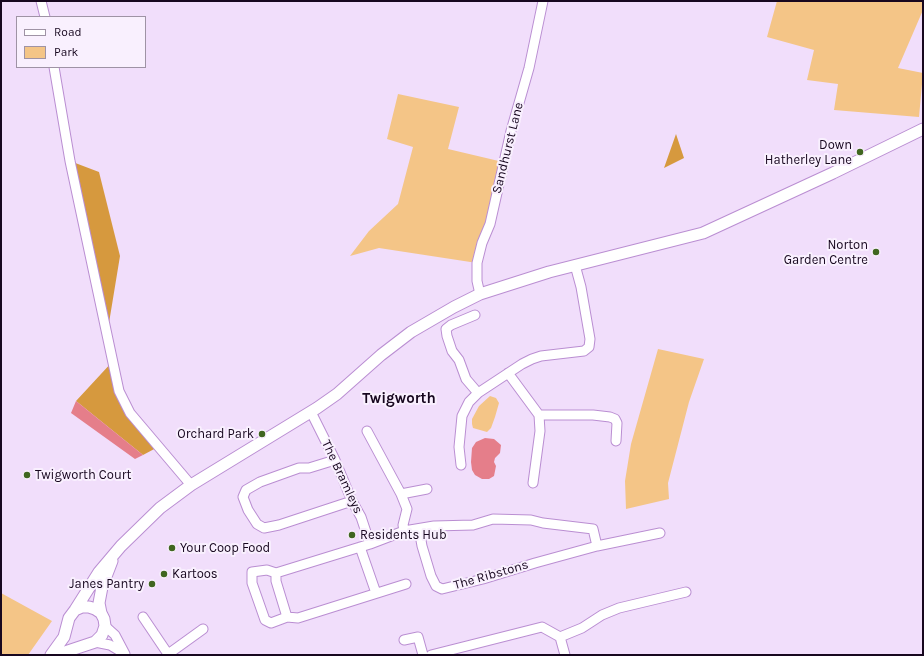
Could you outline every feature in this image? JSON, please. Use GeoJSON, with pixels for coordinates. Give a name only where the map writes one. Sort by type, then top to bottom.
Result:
{"type":"FeatureCollection","features":[{"type":"Feature","properties":{"kind":"main road"},"geometry":{"type":"LineString","coordinates":[[50,655],[64,637],[68,618],[75,610],[98,572],[127,540],[160,508],[191,485],[311,412],[337,394],[381,355],[411,332],[480,294],[549,272],[702,233],[833,173],[923,129]]}},
{"type":"Feature","properties":{"kind":"main road"},"geometry":{"type":"LineString","coordinates":[[100,613],[99,603],[102,587],[114,555]]}},
{"type":"Feature","properties":{"kind":"main road"},"geometry":{"type":"LineString","coordinates":[[56,655],[93,643],[102,634],[105,626],[104,619],[100,613],[88,606],[75,610]]}},
{"type":"Feature","properties":{"kind":"main road"},"geometry":{"type":"LineString","coordinates":[[67,628],[69,634],[78,642],[84,644],[93,643]]}},
{"type":"Feature","properties":{"kind":"street"},"geometry":{"type":"LineString","coordinates":[[41,1],[45,16]]}},
{"type":"Feature","properties":{"kind":"street","name":"Sandhurst Lane"},"geometry":{"type":"LineString","coordinates":[[480,294],[477,281],[477,263],[482,243],[490,224],[511,131],[529,68],[543,1]]}},
{"type":"Feature","properties":{"kind":"street"},"geometry":{"type":"LineString","coordinates":[[54,68],[70,161],[119,391],[130,413],[191,485]]}},
{"type":"Feature","properties":{"kind":"street"},"geometry":{"type":"LineString","coordinates":[[462,461],[459,447],[462,416],[469,402],[478,393],[532,359],[541,356],[584,351],[589,347],[589,332],[581,287],[575,265]]}},
{"type":"Feature","properties":{"kind":"street"},"geometry":{"type":"LineString","coordinates":[[475,315],[462,322],[451,325],[446,329],[446,336],[452,351],[459,360],[466,379],[478,393]]}},
{"type":"Feature","properties":{"kind":"street"},"geometry":{"type":"LineString","coordinates":[[508,373],[539,415],[540,432],[534,483]]}},
{"type":"Feature","properties":{"kind":"street","name":"The Bramleys"},"geometry":{"type":"LineString","coordinates":[[311,412],[335,460],[352,501],[361,517],[370,544]]}},
{"type":"Feature","properties":{"kind":"street"},"geometry":{"type":"LineString","coordinates":[[539,415],[593,415],[610,417],[615,419],[617,423],[616,441]]}},
{"type":"Feature","properties":{"kind":"street"},"geometry":{"type":"LineString","coordinates":[[367,431],[401,494],[407,509],[403,525],[404,531]]}},
{"type":"Feature","properties":{"kind":"street"},"geometry":{"type":"LineString","coordinates":[[335,460],[308,468],[299,468],[260,482],[246,490],[243,497],[248,510],[257,524],[264,528],[279,525],[352,501]]}},
{"type":"Feature","properties":{"kind":"street"},"geometry":{"type":"LineString","coordinates":[[401,494],[427,489]]}},
{"type":"Feature","properties":{"kind":"street"},"geometry":{"type":"LineString","coordinates":[[406,584],[298,618],[287,616],[271,623],[265,620],[252,583],[252,572],[267,570],[276,574],[370,544],[404,531],[434,526],[473,524],[493,519],[531,520],[543,523],[593,529],[597,546],[660,533]]}},
{"type":"Feature","properties":{"kind":"street","name":"The Ribstons"},"geometry":{"type":"LineString","coordinates":[[419,529],[422,546],[431,576],[436,586],[442,589],[483,579],[597,546]]}},
{"type":"Feature","properties":{"kind":"street"},"geometry":{"type":"LineString","coordinates":[[360,547],[376,593]]}},
{"type":"Feature","properties":{"kind":"street"},"geometry":{"type":"LineString","coordinates":[[276,574],[276,581],[287,616]]}},
{"type":"Feature","properties":{"kind":"street"},"geometry":{"type":"LineString","coordinates":[[560,637],[582,628],[602,615],[619,608],[686,592]]}},
{"type":"Feature","properties":{"kind":"street"},"geometry":{"type":"LineString","coordinates":[[143,617],[167,654],[203,629]]}},
{"type":"Feature","properties":{"kind":"street"},"geometry":{"type":"LineString","coordinates":[[105,626],[115,635],[126,654]]}},
{"type":"Feature","properties":{"kind":"street"},"geometry":{"type":"LineString","coordinates":[[431,655],[442,654],[542,627],[560,637],[564,655]]}},
{"type":"Feature","properties":{"kind":"street"},"geometry":{"type":"LineString","coordinates":[[404,640],[418,637],[423,655]]}},
{"type":"Feature","properties":{"kind":"street"},"geometry":{"type":"LineString","coordinates":[[93,643],[110,645],[126,654]]}},
{"type":"Feature","properties":{"kind":"green space"},"geometry":{"type":"Polygon","coordinates":[[[777,1],[923,1],[923,10],[898,68],[923,73],[919,117],[834,110],[838,84],[807,80],[814,50],[767,37],[777,1]]]}},
{"type":"Feature","properties":{"kind":"green space"},"geometry":{"type":"Polygon","coordinates":[[[398,94],[459,107],[448,149],[503,162],[477,263],[379,248],[350,256],[369,231],[398,204],[413,147],[387,139],[398,94]]]}},
{"type":"Feature","properties":{"kind":"green space"},"geometry":{"type":"Polygon","coordinates":[[[658,349],[704,359],[689,402],[668,483],[669,499],[626,509],[625,481],[631,444],[658,349]]]}},
{"type":"Feature","properties":{"kind":"green space"},"geometry":{"type":"Polygon","coordinates":[[[490,396],[496,398],[499,403],[491,428],[487,432],[473,428],[472,419],[479,406],[490,396]]]}},
{"type":"Feature","properties":{"kind":"green space"},"geometry":{"type":"Polygon","coordinates":[[[1,593],[52,621],[28,655],[1,655],[1,593]]]}},
{"type":"Feature","properties":{"kind":"shaded area"},"geometry":{"type":"Polygon","coordinates":[[[676,134],[684,158],[664,168],[676,134]]]}},
{"type":"Feature","properties":{"kind":"shaded area"},"geometry":{"type":"Polygon","coordinates":[[[70,161],[99,172],[120,256],[107,335],[70,161]]]}},
{"type":"Feature","properties":{"kind":"shaded area"},"geometry":{"type":"Polygon","coordinates":[[[113,361],[119,391],[158,447],[143,455],[76,401],[113,361]]]}},
{"type":"Feature","properties":{"kind":"shaded area"},"geometry":{"type":"Polygon","coordinates":[[[76,401],[143,455],[135,459],[71,413],[76,401]]]}},
{"type":"Feature","properties":{"kind":"shaded area"},"geometry":{"type":"Polygon","coordinates":[[[485,438],[494,439],[501,445],[500,453],[495,458],[494,462],[496,466],[494,476],[489,479],[482,479],[475,475],[472,470],[471,462],[472,448],[476,442],[485,438]]]}},
{"type":"Feature","properties":{"kind":"place","name":"Down Hatherley Lane"},"geometry":{"type":"Point","coordinates":[860,152]}},
{"type":"Feature","properties":{"kind":"place","name":"Norton Garden Centre"},"geometry":{"type":"Point","coordinates":[876,252]}},
{"type":"Feature","properties":{"kind":"place","name":"Orchard Park"},"geometry":{"type":"Point","coordinates":[262,434]}},
{"type":"Feature","properties":{"kind":"place","name":"Twigworth Court"},"geometry":{"type":"Point","coordinates":[27,475]}},
{"type":"Feature","properties":{"kind":"place","name":"Residents Hub"},"geometry":{"type":"Point","coordinates":[352,535]}},
{"type":"Feature","properties":{"kind":"place","name":"Your Coop Food"},"geometry":{"type":"Point","coordinates":[172,548]}},
{"type":"Feature","properties":{"kind":"place","name":"Kartoos"},"geometry":{"type":"Point","coordinates":[164,574]}},
{"type":"Feature","properties":{"kind":"place","name":"Janes Pantry"},"geometry":{"type":"Point","coordinates":[152,584]}},
{"type":"Feature","properties":{"kind":"district","name":"Twigworth"},"geometry":{"type":"Point","coordinates":[399,399]}}]}
